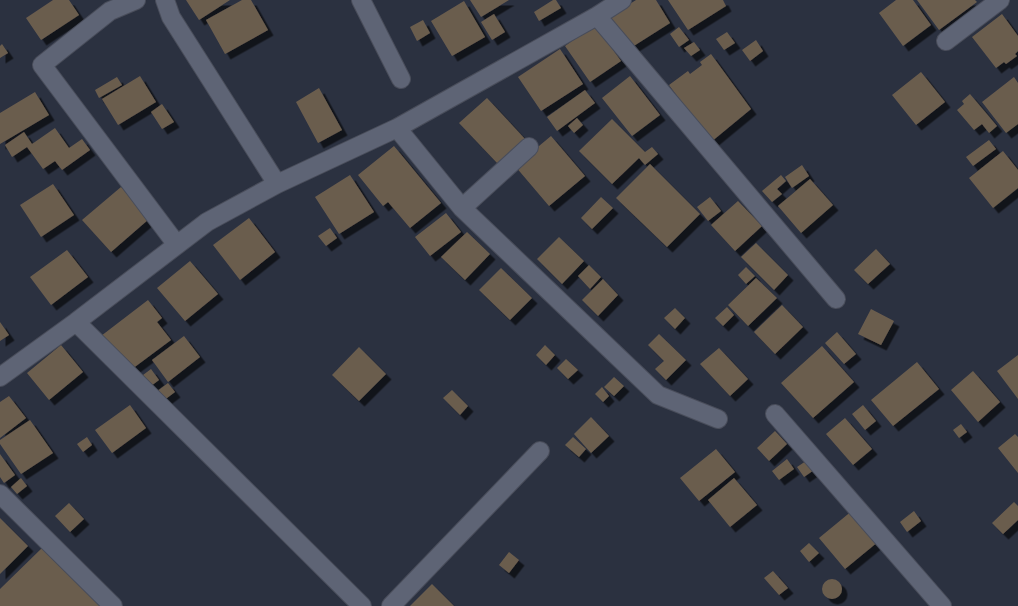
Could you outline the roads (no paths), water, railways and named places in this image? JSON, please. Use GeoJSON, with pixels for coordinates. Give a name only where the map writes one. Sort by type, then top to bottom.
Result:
{"type":"FeatureCollection","features":[{"type":"Feature","properties":{"kind":"street"},"geometry":{"type":"LineString","coordinates":[[136,0],[110,11],[42,65],[177,245]]}},
{"type":"Feature","properties":{"kind":"street"},"geometry":{"type":"LineString","coordinates":[[165,0],[171,17],[278,184]]}},
{"type":"Feature","properties":{"kind":"street"},"geometry":{"type":"LineString","coordinates":[[361,0],[402,79]]}},
{"type":"Feature","properties":{"kind":"street"},"geometry":{"type":"LineString","coordinates":[[0,377],[207,222],[278,184],[398,128],[622,0]]}},
{"type":"Feature","properties":{"kind":"street"},"geometry":{"type":"LineString","coordinates":[[946,41],[1000,0]]}},
{"type":"Feature","properties":{"kind":"street"},"geometry":{"type":"LineString","coordinates":[[597,16],[836,299]]}},
{"type":"Feature","properties":{"kind":"street"},"geometry":{"type":"LineString","coordinates":[[398,128],[462,208],[658,395],[717,419]]}},
{"type":"Feature","properties":{"kind":"street"},"geometry":{"type":"LineString","coordinates":[[462,208],[529,147]]}},
{"type":"Feature","properties":{"kind":"street"},"geometry":{"type":"LineString","coordinates":[[76,322],[362,606]]}},
{"type":"Feature","properties":{"kind":"street"},"geometry":{"type":"LineString","coordinates":[[775,414],[942,606]]}},
{"type":"Feature","properties":{"kind":"street"},"geometry":{"type":"LineString","coordinates":[[391,606],[540,451]]}},
{"type":"Feature","properties":{"kind":"street"},"geometry":{"type":"LineString","coordinates":[[0,494],[113,606]]}}]}
